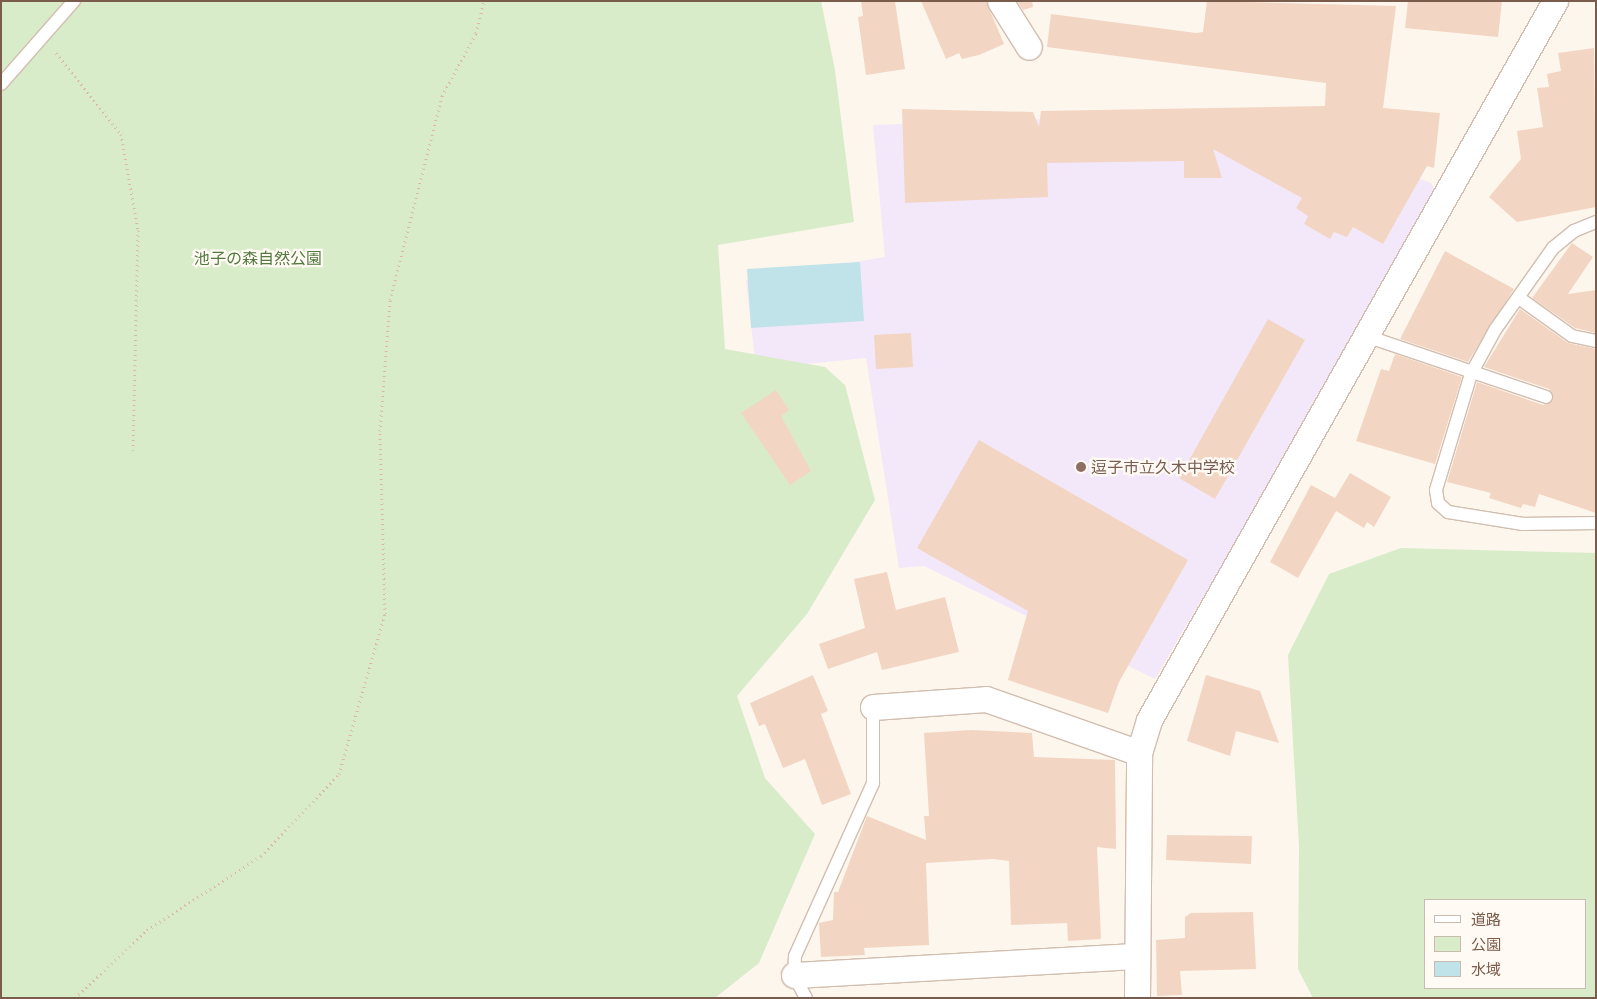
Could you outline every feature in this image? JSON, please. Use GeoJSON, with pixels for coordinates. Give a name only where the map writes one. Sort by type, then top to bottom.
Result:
{"type":"FeatureCollection","features":[{"type":"Feature","properties":{"kind":"street"},"geometry":{"type":"LineString","coordinates":[[1000,1],[1029,47]]}},
{"type":"Feature","properties":{"kind":"street"},"geometry":{"type":"LineString","coordinates":[[1137,998],[1135,956],[1139,753],[1162,692],[1555,1]]}},
{"type":"Feature","properties":{"kind":"street"},"geometry":{"type":"LineString","coordinates":[[873,707],[986,699],[1139,753]]}},
{"type":"Feature","properties":{"kind":"street"},"geometry":{"type":"LineString","coordinates":[[794,975],[1135,956]]}},
{"type":"Feature","properties":{"kind":"lane"},"geometry":{"type":"LineString","coordinates":[[1,84],[74,1]]}},
{"type":"Feature","properties":{"kind":"lane"},"geometry":{"type":"LineString","coordinates":[[1596,222],[1574,231],[1553,248],[1471,374],[1436,490],[1438,503],[1448,512],[1523,524],[1596,523]]}},
{"type":"Feature","properties":{"kind":"lane"},"geometry":{"type":"LineString","coordinates":[[1519,298],[1572,336],[1596,341]]}},
{"type":"Feature","properties":{"kind":"lane"},"geometry":{"type":"LineString","coordinates":[[1366,336],[1471,374],[1546,397]]}},
{"type":"Feature","properties":{"kind":"lane"},"geometry":{"type":"LineString","coordinates":[[806,998],[794,975],[795,956],[873,783],[873,707]]}},
{"type":"Feature","properties":{"kind":"path"},"geometry":{"type":"LineString","coordinates":[[75,998],[147,930],[261,856],[340,774],[385,614],[380,431],[390,300],[442,96],[476,33],[484,1]]}},
{"type":"Feature","properties":{"kind":"path"},"geometry":{"type":"LineString","coordinates":[[43,37],[121,134],[138,230],[133,450]]}},
{"type":"Feature","properties":{"kind":"shaded area","name":"逗子市立久木中学校"},"geometry":{"type":"Polygon","coordinates":[[[1247,112],[1431,183],[1438,195],[1155,679],[924,566],[899,568],[866,358],[756,369],[746,280],[885,257],[873,125],[1247,112]]]}},
{"type":"Feature","properties":{"kind":"green space","name":"池子の森自然公園"},"geometry":{"type":"Polygon","coordinates":[[[1,1],[821,1],[835,70],[854,222],[718,245],[725,349],[825,367],[845,385],[875,500],[807,614],[737,696],[765,778],[815,834],[759,963],[715,998],[1,998],[1,1]]]}},
{"type":"Feature","properties":{"kind":"green space"},"geometry":{"type":"Polygon","coordinates":[[[1401,548],[1596,553],[1596,998],[1313,998],[1298,969],[1299,846],[1288,655],[1329,574],[1401,548]]]}},
{"type":"Feature","properties":{"kind":"water"},"geometry":{"type":"Polygon","coordinates":[[[860,262],[864,321],[751,328],[747,269],[860,262]]]}},
{"type":"Feature","properties":{"kind":"building"},"geometry":{"type":"Polygon","coordinates":[[[861,1],[895,1],[905,69],[866,75],[858,17],[863,16],[861,1]]]}},
{"type":"Feature","properties":{"kind":"building"},"geometry":{"type":"Polygon","coordinates":[[[921,1],[986,1],[1004,44],[979,55],[962,59],[959,53],[946,59],[921,1]]]}},
{"type":"Feature","properties":{"kind":"building"},"geometry":{"type":"Polygon","coordinates":[[[1017,1],[1032,1],[1033,7],[1023,10],[1017,1]]]}},
{"type":"Feature","properties":{"kind":"building"},"geometry":{"type":"Polygon","coordinates":[[[1207,1],[1396,6],[1383,108],[1440,113],[1434,168],[1427,166],[1383,244],[1353,227],[1347,237],[1334,232],[1330,239],[1304,224],[1308,216],[1296,208],[1302,198],[1213,149],[1222,178],[1184,178],[1184,161],[1047,163],[1048,197],[905,203],[902,109],[1033,112],[1039,127],[1041,111],[1325,106],[1326,83],[1047,47],[1051,14],[1196,33],[1203,32],[1207,1]]]}},
{"type":"Feature","properties":{"kind":"building"},"geometry":{"type":"Polygon","coordinates":[[[1408,1],[1502,1],[1498,37],[1405,28],[1408,1]]]}},
{"type":"Feature","properties":{"kind":"building"},"geometry":{"type":"Polygon","coordinates":[[[1594,48],[1596,207],[1517,222],[1489,197],[1521,159],[1517,131],[1543,127],[1537,88],[1549,87],[1547,74],[1561,71],[1558,53],[1594,48]]]}},
{"type":"Feature","properties":{"kind":"building"},"geometry":{"type":"Polygon","coordinates":[[[1572,243],[1593,257],[1568,294],[1596,290],[1596,333],[1575,328],[1532,298],[1572,243]]]}},
{"type":"Feature","properties":{"kind":"building"},"geometry":{"type":"Polygon","coordinates":[[[1445,251],[1514,289],[1468,362],[1400,339],[1445,251]]]}},
{"type":"Feature","properties":{"kind":"building"},"geometry":{"type":"Polygon","coordinates":[[[1520,309],[1568,343],[1596,349],[1596,513],[1539,494],[1535,507],[1523,504],[1521,508],[1489,498],[1491,493],[1447,482],[1477,382],[1543,405],[1553,400],[1549,389],[1484,367],[1520,309]]]}},
{"type":"Feature","properties":{"kind":"building"},"geometry":{"type":"Polygon","coordinates":[[[1268,319],[1305,340],[1215,499],[1179,478],[1268,319]]]}},
{"type":"Feature","properties":{"kind":"building"},"geometry":{"type":"Polygon","coordinates":[[[911,333],[913,367],[876,369],[874,335],[911,333]]]}},
{"type":"Feature","properties":{"kind":"building"},"geometry":{"type":"Polygon","coordinates":[[[1395,354],[1462,377],[1435,464],[1356,441],[1381,369],[1389,371],[1395,354]]]}},
{"type":"Feature","properties":{"kind":"building"},"geometry":{"type":"Polygon","coordinates":[[[776,390],[789,410],[781,416],[811,471],[790,485],[741,413],[776,390]]]}},
{"type":"Feature","properties":{"kind":"building"},"geometry":{"type":"Polygon","coordinates":[[[979,440],[1188,560],[1119,682],[1108,713],[1008,680],[1028,611],[917,548],[979,440]]]}},
{"type":"Feature","properties":{"kind":"building"},"geometry":{"type":"Polygon","coordinates":[[[1350,473],[1391,497],[1374,527],[1367,522],[1364,528],[1336,511],[1298,578],[1270,562],[1311,485],[1335,498],[1350,473]]]}},
{"type":"Feature","properties":{"kind":"building"},"geometry":{"type":"Polygon","coordinates":[[[887,572],[896,610],[945,597],[959,652],[882,670],[877,652],[828,669],[819,644],[865,628],[854,579],[887,572]]]}},
{"type":"Feature","properties":{"kind":"building"},"geometry":{"type":"Polygon","coordinates":[[[813,675],[828,711],[821,714],[851,794],[822,805],[805,759],[783,768],[765,724],[759,726],[750,703],[813,675]]]}},
{"type":"Feature","properties":{"kind":"building"},"geometry":{"type":"Polygon","coordinates":[[[1206,675],[1260,691],[1279,743],[1236,731],[1230,756],[1187,741],[1206,675]]]}},
{"type":"Feature","properties":{"kind":"building"},"geometry":{"type":"Polygon","coordinates":[[[971,730],[1032,733],[1034,757],[1115,760],[1116,849],[1097,847],[1101,939],[1068,941],[1067,923],[1011,925],[1009,861],[993,859],[926,863],[929,945],[864,948],[865,955],[821,957],[819,923],[833,920],[834,892],[838,892],[867,816],[926,840],[924,816],[929,816],[924,733],[971,730]]]}},
{"type":"Feature","properties":{"kind":"building"},"geometry":{"type":"Polygon","coordinates":[[[1167,835],[1252,836],[1251,864],[1166,860],[1167,835]]]}},
{"type":"Feature","properties":{"kind":"building"},"geometry":{"type":"Polygon","coordinates":[[[1253,912],[1256,969],[1180,971],[1182,995],[1157,996],[1156,940],[1185,938],[1185,917],[1191,913],[1253,912]]]}},
{"type":"Feature","properties":{"kind":"place","name":"逗子市立久木中学校"},"geometry":{"type":"Point","coordinates":[1081,467]}}]}
